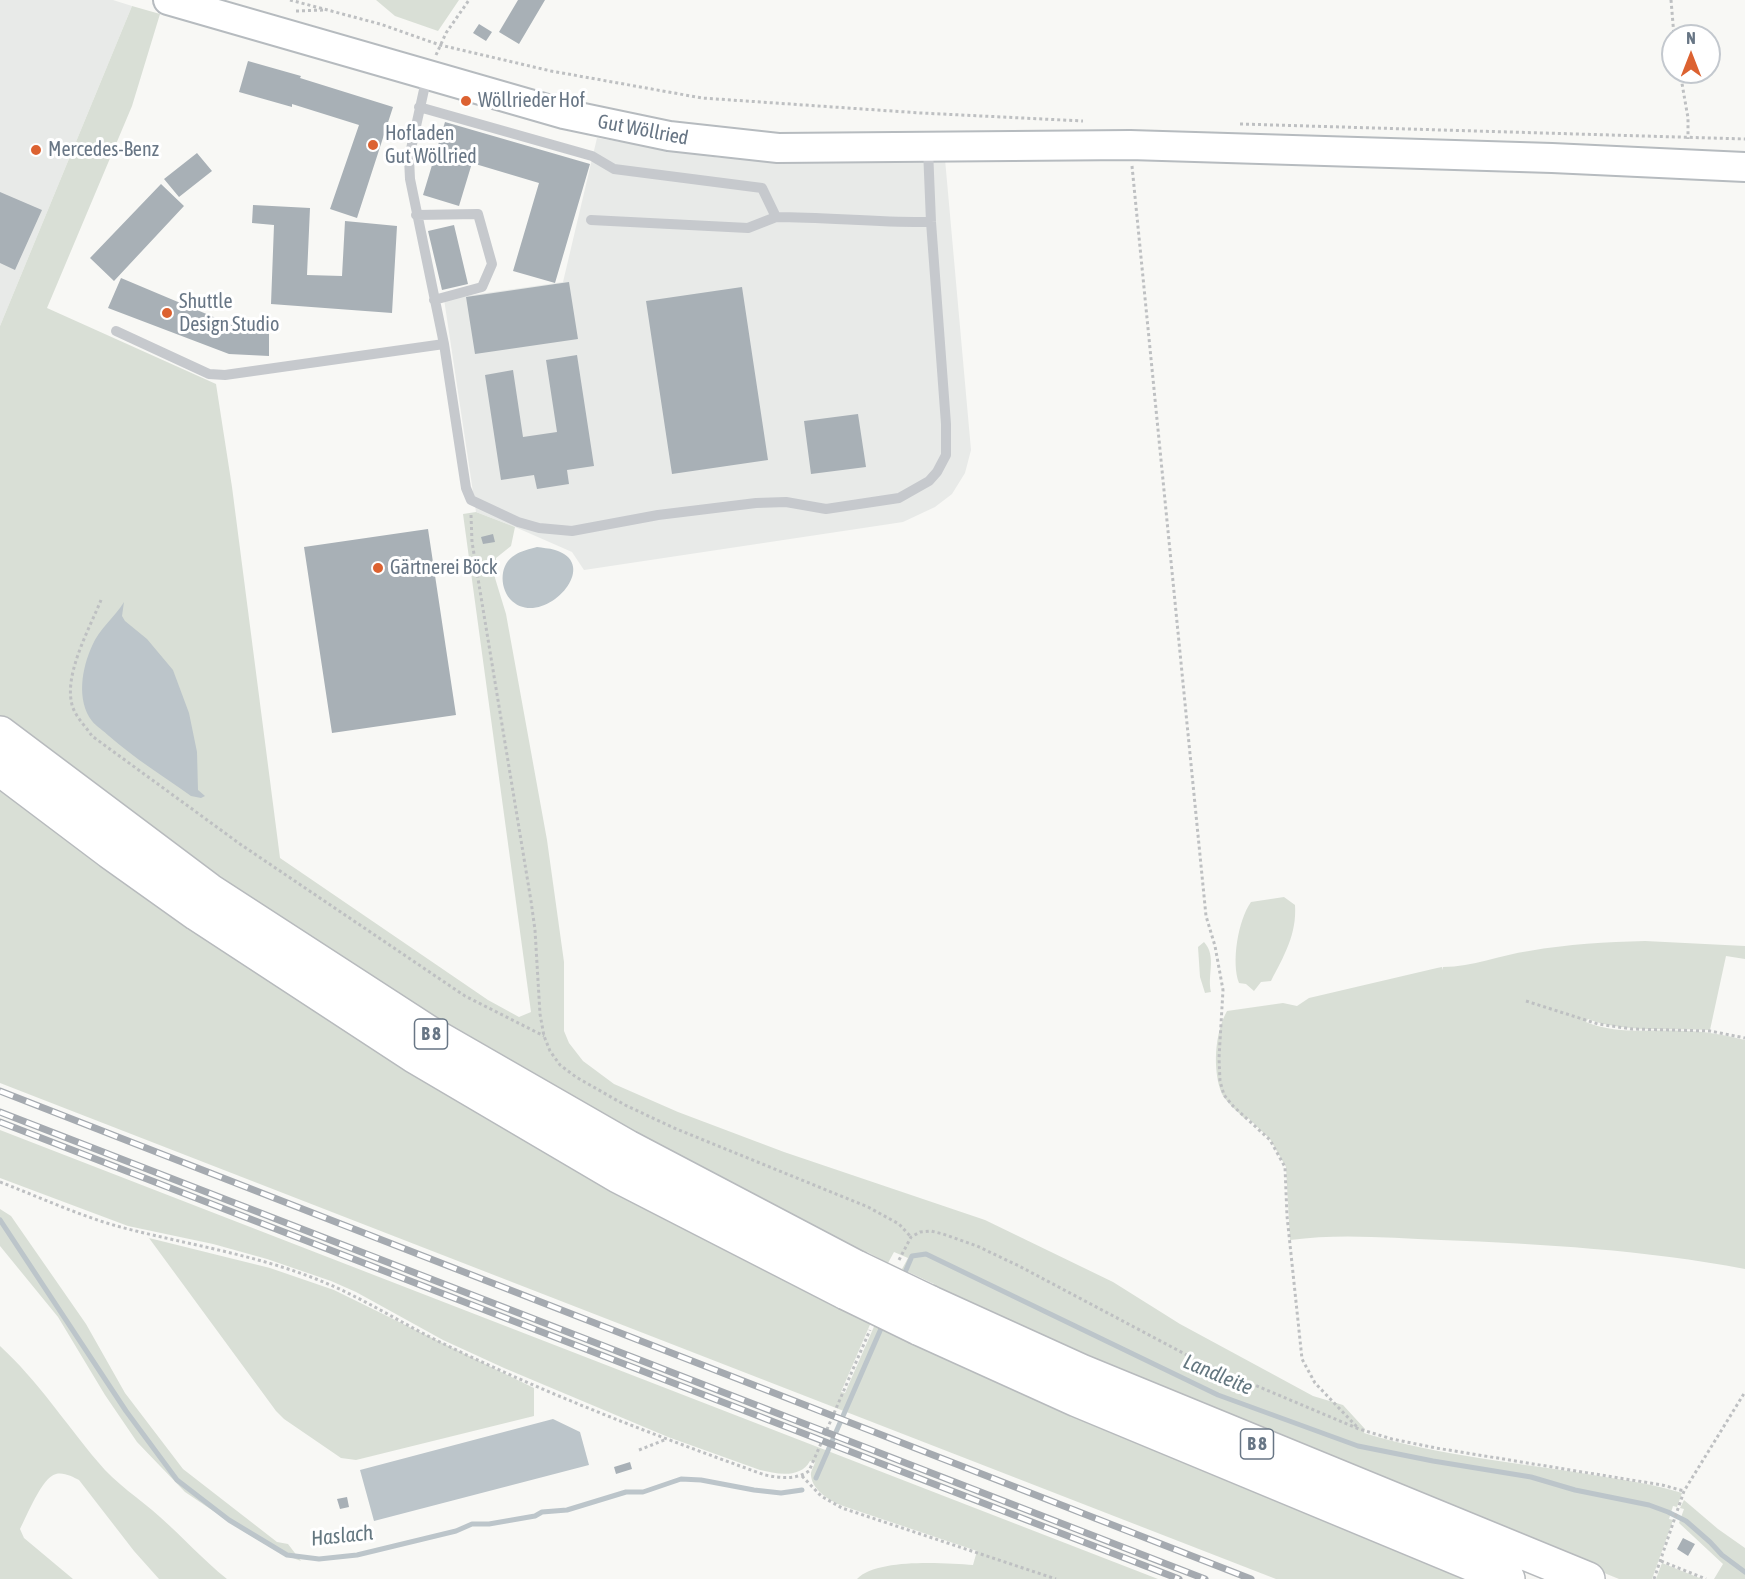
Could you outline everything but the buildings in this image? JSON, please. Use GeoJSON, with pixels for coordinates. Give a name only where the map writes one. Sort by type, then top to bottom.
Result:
{"type":"FeatureCollection","features":[{"type":"Feature","properties":{"kind":"highway","name":"B 8"},"geometry":{"type":"LineString","coordinates":[[0,733],[209,890],[428,1032],[852,1280]]}},
{"type":"Feature","properties":{"kind":"highway","name":"B 8"},"geometry":{"type":"LineString","coordinates":[[0,769],[197,914],[414,1056],[618,1176],[852,1280],[923,1315],[1077,1400],[1508,1579]]}},
{"type":"Feature","properties":{"kind":"highway","name":"B 8"},"geometry":{"type":"LineString","coordinates":[[923,1315],[1081,1371],[1588,1579]]}},
{"type":"Feature","properties":{"kind":"street","name":"Gut Wöllried"},"geometry":{"type":"LineString","coordinates":[[170,1],[564,114],[669,136],[778,148],[1130,145],[1688,151],[1745,167]]}},
{"type":"Feature","properties":{"kind":"lane"},"geometry":{"type":"LineString","coordinates":[[427,76],[410,158],[410,179],[444,344],[466,488],[471,500],[518,522],[539,528],[572,531],[658,515],[756,503],[786,502],[826,509],[899,498],[929,481],[946,455],[946,424],[931,222],[928,147]]}},
{"type":"Feature","properties":{"kind":"lane","name":"Gut Wöllried"},"geometry":{"type":"LineString","coordinates":[[419,107],[592,156],[614,169],[762,189],[776,217]]}},
{"type":"Feature","properties":{"kind":"lane"},"geometry":{"type":"LineString","coordinates":[[416,215],[478,214],[492,264],[483,287],[434,300]]}},
{"type":"Feature","properties":{"kind":"lane"},"geometry":{"type":"LineString","coordinates":[[591,220],[748,228],[776,217],[931,222]]}},
{"type":"Feature","properties":{"kind":"lane"},"geometry":{"type":"LineString","coordinates":[[116,331],[209,374],[225,375],[444,344]]}},
{"type":"Feature","properties":{"kind":"path"},"geometry":{"type":"LineString","coordinates":[[290,0],[380,24],[440,45],[551,71],[702,98],[1089,122]]}},
{"type":"Feature","properties":{"kind":"path"},"geometry":{"type":"LineString","coordinates":[[427,76],[440,45],[469,0]]}},
{"type":"Feature","properties":{"kind":"path"},"geometry":{"type":"LineString","coordinates":[[1671,0],[1673,24]]}},
{"type":"Feature","properties":{"kind":"path"},"geometry":{"type":"LineString","coordinates":[[296,11],[328,10]]}},
{"type":"Feature","properties":{"kind":"path"},"geometry":{"type":"LineString","coordinates":[[1682,84],[1688,118],[1688,151]]}},
{"type":"Feature","properties":{"kind":"path"},"geometry":{"type":"LineString","coordinates":[[1233,124],[1688,151],[1745,139]]}},
{"type":"Feature","properties":{"kind":"path"},"geometry":{"type":"LineString","coordinates":[[1130,145],[1206,916],[1215,946],[1223,990],[1220,1080],[1224,1095],[1270,1140],[1285,1167],[1287,1216],[1302,1359],[1315,1383],[1359,1429]]}},
{"type":"Feature","properties":{"kind":"path"},"geometry":{"type":"LineString","coordinates":[[471,500],[472,542],[532,911],[540,1014],[544,1036],[550,1051],[560,1065],[576,1077],[625,1105],[674,1128],[868,1207],[899,1224],[911,1236]]}},
{"type":"Feature","properties":{"kind":"path"},"geometry":{"type":"LineString","coordinates":[[101,600],[73,670],[70,696],[74,711],[92,736],[240,844],[465,996],[544,1036]]}},
{"type":"Feature","properties":{"kind":"path"},"geometry":{"type":"LineString","coordinates":[[1526,1001],[1598,1024],[1632,1029],[1710,1031],[1745,1038]]}},
{"type":"Feature","properties":{"kind":"path"},"geometry":{"type":"LineString","coordinates":[[0,1182],[93,1219],[213,1248],[309,1276],[349,1293],[441,1342],[505,1372],[668,1439],[765,1475],[779,1478],[802,1476],[809,1471],[872,1325]]}},
{"type":"Feature","properties":{"kind":"path"},"geometry":{"type":"LineString","coordinates":[[897,1264],[911,1236],[931,1231],[977,1246],[1200,1362],[1359,1429],[1392,1439],[1436,1448],[1650,1483],[1684,1491]]}},
{"type":"Feature","properties":{"kind":"path"},"geometry":{"type":"LineString","coordinates":[[1654,1579],[1684,1491],[1745,1392]]}},
{"type":"Feature","properties":{"kind":"path"},"geometry":{"type":"LineString","coordinates":[[639,1450],[668,1439]]}},
{"type":"Feature","properties":{"kind":"path"},"geometry":{"type":"LineString","coordinates":[[802,1476],[830,1502],[842,1508],[1056,1579]]}},
{"type":"Feature","properties":{"kind":"path"},"geometry":{"type":"LineString","coordinates":[[1661,1561],[1706,1579]]}},
{"type":"Feature","properties":{"kind":"shaded area","name":"Mercedes-Benz"},"geometry":{"type":"Polygon","coordinates":[[[0,0],[113,0],[132,6],[0,326],[0,0]]]}},
{"type":"Feature","properties":{"kind":"shaded area"},"geometry":{"type":"Polygon","coordinates":[[[376,0],[459,0],[438,31],[395,16],[376,0]]]}},
{"type":"Feature","properties":{"kind":"shaded area"},"geometry":{"type":"Polygon","coordinates":[[[132,6],[160,14],[132,106],[47,308],[216,384],[232,487],[280,858],[488,1000],[519,1017],[531,1012],[463,514],[476,512],[515,527],[511,546],[496,558],[495,578],[506,614],[547,840],[564,962],[564,1031],[569,1043],[583,1061],[614,1084],[678,1112],[784,1152],[985,1220],[1113,1282],[1180,1324],[1313,1396],[1343,1405],[1365,1429],[1364,1433],[1453,1454],[1634,1482],[1682,1493],[1677,1507],[1673,1506],[1669,1519],[1673,1520],[1652,1579],[1619,1579],[1253,1430],[1094,1363],[933,1289],[934,1284],[902,1269],[908,1258],[894,1252],[888,1263],[867,1252],[864,1258],[715,1185],[412,1012],[310,946],[149,833],[0,721],[0,326],[132,6]],[[418,1015],[485,1046],[448,1024],[418,1015]]]}},
{"type":"Feature","properties":{"kind":"shaded area"},"geometry":{"type":"Polygon","coordinates":[[[597,138],[721,158],[945,159],[971,450],[965,473],[952,494],[935,507],[903,522],[584,570],[572,552],[476,512],[444,299],[563,282],[597,138]]]}},
{"type":"Feature","properties":{"kind":"shaded area"},"geometry":{"type":"Polygon","coordinates":[[[537,547],[555,550],[569,558],[573,569],[571,581],[551,602],[537,607],[523,607],[506,594],[503,581],[504,569],[506,563],[515,555],[537,547]]]}},
{"type":"Feature","properties":{"kind":"shaded area"},"geometry":{"type":"Polygon","coordinates":[[[124,602],[122,616],[125,621],[147,639],[173,670],[189,713],[197,752],[198,790],[205,796],[201,798],[191,796],[128,752],[96,725],[87,713],[82,684],[88,655],[99,634],[124,602]]]}},
{"type":"Feature","properties":{"kind":"shaded area"},"geometry":{"type":"Polygon","coordinates":[[[0,778],[872,1320],[841,1392],[845,1393],[876,1322],[1481,1579],[1276,1579],[0,1083],[0,778]]]}},
{"type":"Feature","properties":{"kind":"shaded area"},"geometry":{"type":"Polygon","coordinates":[[[1284,897],[1295,905],[1292,935],[1271,981],[1261,982],[1254,991],[1246,984],[1239,983],[1237,975],[1236,953],[1239,930],[1251,902],[1284,897]]]}},
{"type":"Feature","properties":{"kind":"shaded area"},"geometry":{"type":"Polygon","coordinates":[[[1645,941],[1745,946],[1745,959],[1726,956],[1710,1030],[1632,1028],[1588,1019],[1586,1022],[1610,1029],[1700,1032],[1745,1040],[1745,1269],[1670,1257],[1556,1246],[1366,1237],[1290,1240],[1286,1167],[1270,1139],[1229,1104],[1219,1084],[1216,1051],[1220,1029],[1227,1011],[1283,1003],[1297,1006],[1309,998],[1437,968],[1442,967],[1443,970],[1443,967],[1465,965],[1529,951],[1587,944],[1645,941]]]}},
{"type":"Feature","properties":{"kind":"shaded area"},"geometry":{"type":"Polygon","coordinates":[[[1204,942],[1211,959],[1211,992],[1205,993],[1200,977],[1198,947],[1204,942]]]}},
{"type":"Feature","properties":{"kind":"shaded area"},"geometry":{"type":"Polygon","coordinates":[[[0,1130],[1158,1579],[857,1579],[867,1572],[895,1565],[929,1563],[973,1565],[977,1551],[833,1501],[823,1495],[812,1481],[811,1472],[815,1462],[810,1461],[800,1471],[788,1474],[760,1470],[668,1437],[504,1368],[443,1340],[356,1292],[331,1281],[267,1259],[213,1244],[128,1226],[0,1178],[0,1130]]]}},
{"type":"Feature","properties":{"kind":"shaded area"},"geometry":{"type":"Polygon","coordinates":[[[0,1209],[11,1216],[86,1324],[125,1393],[183,1469],[277,1542],[288,1544],[301,1561],[282,1554],[246,1533],[185,1492],[137,1442],[105,1395],[58,1317],[0,1246],[0,1209]]]}},
{"type":"Feature","properties":{"kind":"shaded area"},"geometry":{"type":"Polygon","coordinates":[[[149,1238],[270,1268],[334,1290],[534,1388],[534,1416],[356,1460],[341,1458],[276,1411],[149,1238]]]}},
{"type":"Feature","properties":{"kind":"shaded area"},"geometry":{"type":"Polygon","coordinates":[[[0,1346],[39,1388],[105,1470],[227,1579],[159,1579],[134,1551],[79,1480],[68,1475],[56,1474],[40,1489],[20,1529],[24,1538],[73,1579],[0,1579],[0,1346]]]}},
{"type":"Feature","properties":{"kind":"shaded area"},"geometry":{"type":"Polygon","coordinates":[[[553,1419],[580,1432],[589,1465],[374,1521],[360,1470],[553,1419]]]}},
{"type":"Feature","properties":{"kind":"shaded area"},"geometry":{"type":"Polygon","coordinates":[[[1684,1500],[1745,1548],[1745,1579],[1714,1579],[1723,1564],[1679,1523],[1684,1509],[1680,1508],[1684,1500]]]}},
{"type":"Feature","properties":{"kind":"shaded area"},"geometry":{"type":"Polygon","coordinates":[[[1662,1563],[1702,1579],[1656,1579],[1662,1563]]]}},
{"type":"Feature","properties":{"kind":"waterway","name":"Haslach"},"geometry":{"type":"LineString","coordinates":[[0,1220],[126,1411],[177,1480],[229,1520],[287,1555],[319,1559],[357,1555],[456,1531],[472,1524],[489,1524],[535,1516],[542,1512],[567,1510],[626,1492],[643,1492],[681,1479],[781,1493],[802,1490]]}},
{"type":"Feature","properties":{"kind":"waterway","name":"Landleite"},"geometry":{"type":"LineString","coordinates":[[903,1277],[912,1256],[926,1254],[1218,1395],[1358,1446],[1531,1477],[1575,1490],[1649,1505],[1686,1521],[1722,1555],[1745,1572]]}},
{"type":"Feature","properties":{"kind":"waterway","name":"Landleite"},"geometry":{"type":"LineString","coordinates":[[816,1478],[883,1324]]}},
{"type":"Feature","properties":{"kind":"railway"},"geometry":{"type":"LineString","coordinates":[[0,1091],[1251,1579]]}},
{"type":"Feature","properties":{"kind":"railway"},"geometry":{"type":"LineString","coordinates":[[0,1112],[1205,1579]]}},
{"type":"Feature","properties":{"kind":"railway"},"geometry":{"type":"LineString","coordinates":[[0,1122],[1179,1579]]}},
{"type":"Feature","properties":{"kind":"place","name":"Wöllrieder Hof"},"geometry":{"type":"Point","coordinates":[466,101]}},
{"type":"Feature","properties":{"kind":"place","name":"Hofladen Gut Wöllried"},"geometry":{"type":"Point","coordinates":[373,145]}},
{"type":"Feature","properties":{"kind":"place","name":"Mercedes-Benz"},"geometry":{"type":"Point","coordinates":[36,150]}},
{"type":"Feature","properties":{"kind":"place","name":"Shuttle Design Studio"},"geometry":{"type":"Point","coordinates":[167,313]}},
{"type":"Feature","properties":{"kind":"place","name":"Gärtnerei Böck"},"geometry":{"type":"Point","coordinates":[378,568]}}]}
